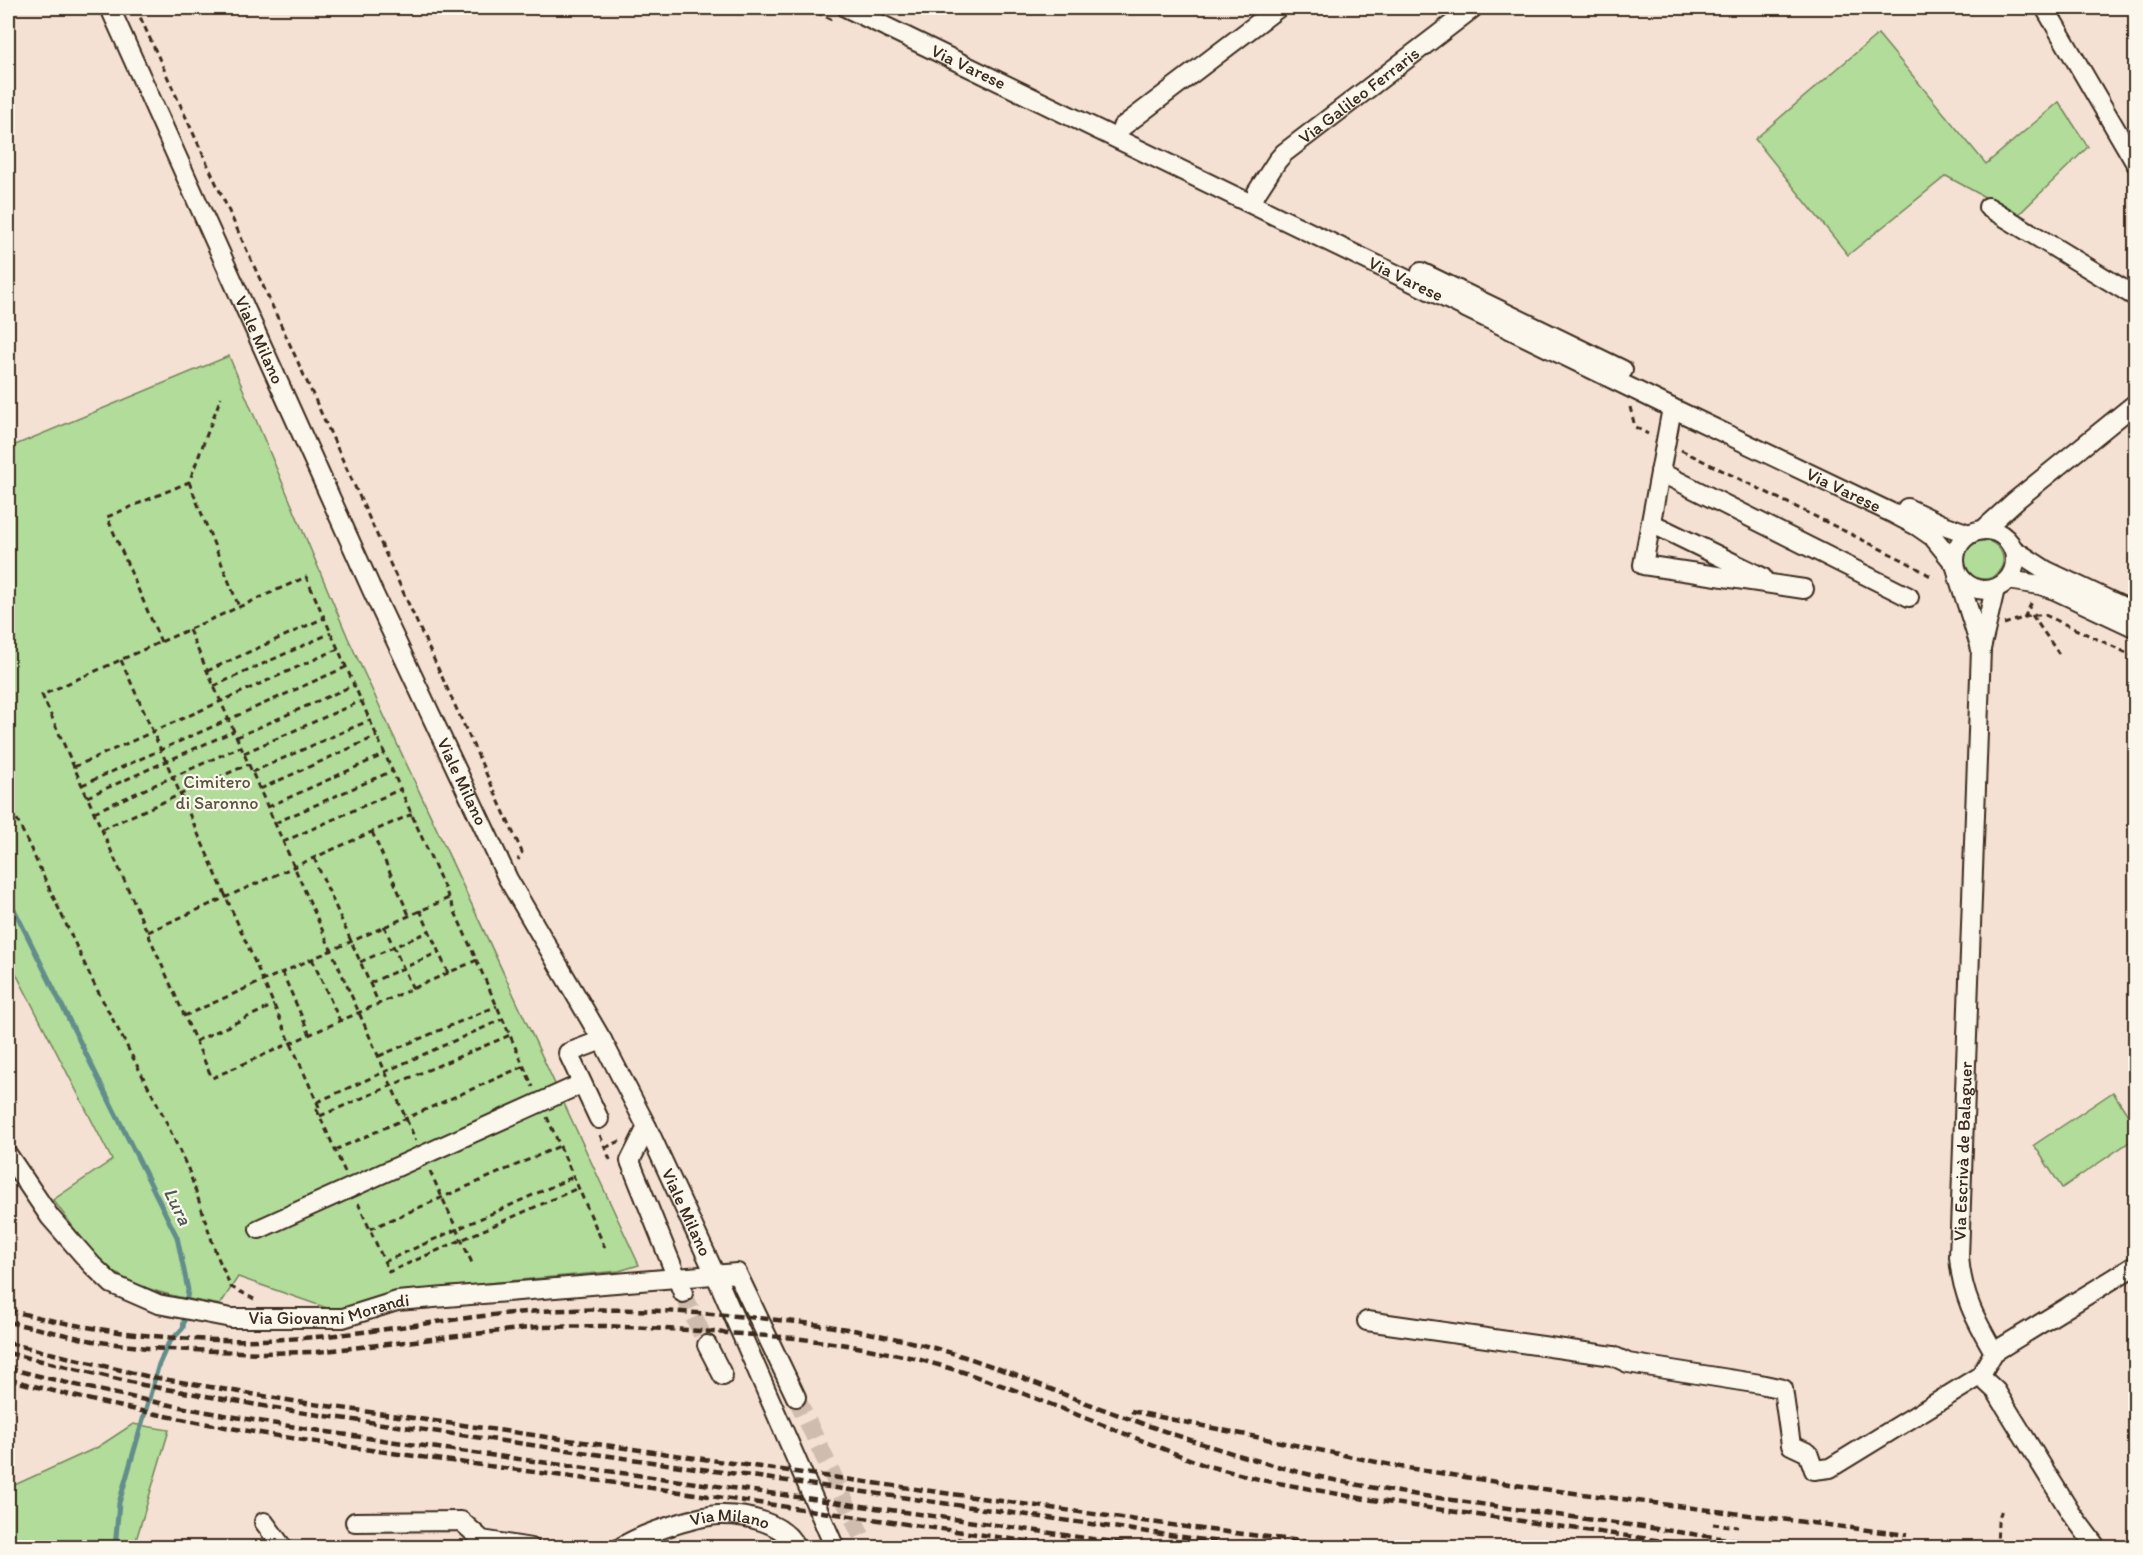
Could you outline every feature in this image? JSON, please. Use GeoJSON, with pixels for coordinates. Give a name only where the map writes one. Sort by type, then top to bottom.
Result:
{"type":"FeatureCollection","features":[{"type":"Feature","properties":{"kind":"street","name":"Viale Milano"},"geometry":{"type":"LineString","coordinates":[[110,8],[372,590],[508,879],[602,1040],[647,1127],[716,1276],[835,1548]]}},
{"type":"Feature","properties":{"kind":"street","name":"Via Varese"},"geometry":{"type":"LineString","coordinates":[[875,8],[1941,524],[1976,532]]}},
{"type":"Feature","properties":{"kind":"street"},"geometry":{"type":"LineString","coordinates":[[1122,127],[1278,8]]}},
{"type":"Feature","properties":{"kind":"street","name":"Via Galileo Ferraris"},"geometry":{"type":"LineString","coordinates":[[1257,192],[1284,153],[1469,8]]}},
{"type":"Feature","properties":{"kind":"street"},"geometry":{"type":"LineString","coordinates":[[2045,8],[2136,164]]}},
{"type":"Feature","properties":{"kind":"street","name":"Via Varese"},"geometry":{"type":"LineString","coordinates":[[842,15],[1917,526],[1933,537],[1956,569]]}},
{"type":"Feature","properties":{"kind":"street"},"geometry":{"type":"LineString","coordinates":[[1988,207],[2136,297]]}},
{"type":"Feature","properties":{"kind":"street"},"geometry":{"type":"LineString","coordinates":[[1981,649],[1956,569],[1958,545],[2136,403]]}},
{"type":"Feature","properties":{"kind":"street"},"geometry":{"type":"LineString","coordinates":[[1672,408],[1643,565],[1804,589]]}},
{"type":"Feature","properties":{"kind":"street"},"geometry":{"type":"LineString","coordinates":[[1660,472],[1910,597]]}},
{"type":"Feature","properties":{"kind":"street"},"geometry":{"type":"LineString","coordinates":[[1981,649],[2001,584],[2015,562],[2008,524],[2015,501]]}},
{"type":"Feature","properties":{"kind":"street"},"geometry":{"type":"LineString","coordinates":[[1651,523],[1778,585]]}},
{"type":"Feature","properties":{"kind":"street"},"geometry":{"type":"LineString","coordinates":[[1976,532],[1997,532],[2047,571],[2136,614]]}},
{"type":"Feature","properties":{"kind":"street"},"geometry":{"type":"LineString","coordinates":[[1956,569],[1973,588],[1988,591],[2001,584],[2040,585],[2136,628]]}},
{"type":"Feature","properties":{"kind":"street","name":"Via Escrivà de Balaguer"},"geometry":{"type":"LineString","coordinates":[[1981,649],[1959,1257],[1962,1287],[1967,1302],[1994,1352]]}},
{"type":"Feature","properties":{"kind":"street"},"geometry":{"type":"LineString","coordinates":[[599,1119],[568,1053],[602,1040]]}},
{"type":"Feature","properties":{"kind":"street"},"geometry":{"type":"LineString","coordinates":[[259,1229],[581,1084]]}},
{"type":"Feature","properties":{"kind":"street"},"geometry":{"type":"LineString","coordinates":[[647,1127],[630,1161],[680,1286]]}},
{"type":"Feature","properties":{"kind":"street","name":"Via Giovanni Morandi"},"geometry":{"type":"LineString","coordinates":[[8,1155],[50,1217],[112,1284],[158,1304],[231,1318],[263,1320],[343,1318],[398,1301],[680,1286],[737,1273],[796,1397]]}},
{"type":"Feature","properties":{"kind":"street"},"geometry":{"type":"LineString","coordinates":[[1367,1321],[1613,1356],[1628,1363],[1783,1389],[1791,1445],[1808,1453],[1814,1470],[1830,1467],[1980,1376],[1994,1352],[2136,1265]]}},
{"type":"Feature","properties":{"kind":"street"},"geometry":{"type":"LineString","coordinates":[[707,1345],[723,1376]]}},
{"type":"Feature","properties":{"kind":"street"},"geometry":{"type":"LineString","coordinates":[[1980,1376],[1996,1391],[2071,1513],[2097,1548]]}},
{"type":"Feature","properties":{"kind":"street","name":"Via Milano"},"geometry":{"type":"LineString","coordinates":[[621,1548],[628,1542],[673,1526],[717,1515],[772,1523],[794,1542],[796,1548]]}},
{"type":"Feature","properties":{"kind":"street"},"geometry":{"type":"LineString","coordinates":[[355,1522],[461,1521],[482,1540],[531,1548]]}},
{"type":"Feature","properties":{"kind":"street"},"geometry":{"type":"LineString","coordinates":[[264,1522],[283,1548]]}},
{"type":"Feature","properties":{"kind":"path"},"geometry":{"type":"LineString","coordinates":[[136,8],[522,852],[508,879]]}},
{"type":"Feature","properties":{"kind":"path"},"geometry":{"type":"LineString","coordinates":[[807,8],[842,15]]}},
{"type":"Feature","properties":{"kind":"path"},"geometry":{"type":"LineString","coordinates":[[221,397],[189,482],[239,608]]}},
{"type":"Feature","properties":{"kind":"path"},"geometry":{"type":"LineString","coordinates":[[1621,402],[1630,408],[1635,427],[1905,561],[1934,578]]}},
{"type":"Feature","properties":{"kind":"path"},"geometry":{"type":"LineString","coordinates":[[161,642],[107,517],[189,482]]}},
{"type":"Feature","properties":{"kind":"path"},"geometry":{"type":"LineString","coordinates":[[306,577],[324,618],[477,960],[212,1078],[42,695],[306,577]]}},
{"type":"Feature","properties":{"kind":"path"},"geometry":{"type":"LineString","coordinates":[[2024,618],[2032,601]]}},
{"type":"Feature","properties":{"kind":"path"},"geometry":{"type":"LineString","coordinates":[[2032,615],[2059,654]]}},
{"type":"Feature","properties":{"kind":"path"},"geometry":{"type":"LineString","coordinates":[[1996,625],[2007,624],[2032,615],[2045,615],[2136,657]]}},
{"type":"Feature","properties":{"kind":"path"},"geometry":{"type":"LineString","coordinates":[[207,670],[324,618]]}},
{"type":"Feature","properties":{"kind":"path"},"geometry":{"type":"LineString","coordinates":[[189,630],[472,1263]]}},
{"type":"Feature","properties":{"kind":"path"},"geometry":{"type":"LineString","coordinates":[[214,686],[331,633]]}},
{"type":"Feature","properties":{"kind":"path"},"geometry":{"type":"LineString","coordinates":[[74,767],[338,649]]}},
{"type":"Feature","properties":{"kind":"path"},"geometry":{"type":"LineString","coordinates":[[121,660],[317,1102],[320,1109],[317,1110],[389,1272],[578,1188]]}},
{"type":"Feature","properties":{"kind":"path"},"geometry":{"type":"LineString","coordinates":[[82,785],[346,667]]}},
{"type":"Feature","properties":{"kind":"path"},"geometry":{"type":"LineString","coordinates":[[237,737],[354,685]]}},
{"type":"Feature","properties":{"kind":"path"},"geometry":{"type":"LineString","coordinates":[[244,753],[361,701]]}},
{"type":"Feature","properties":{"kind":"path"},"geometry":{"type":"LineString","coordinates":[[252,772],[370,720]]}},
{"type":"Feature","properties":{"kind":"path"},"geometry":{"type":"LineString","coordinates":[[87,797],[234,731]]}},
{"type":"Feature","properties":{"kind":"path"},"geometry":{"type":"LineString","coordinates":[[260,789],[377,736]]}},
{"type":"Feature","properties":{"kind":"path"},"geometry":{"type":"LineString","coordinates":[[94,812],[241,746]]}},
{"type":"Feature","properties":{"kind":"path"},"geometry":{"type":"LineString","coordinates":[[268,807],[385,754]]}},
{"type":"Feature","properties":{"kind":"path"},"geometry":{"type":"LineString","coordinates":[[102,829],[249,764]]}},
{"type":"Feature","properties":{"kind":"path"},"geometry":{"type":"LineString","coordinates":[[275,823],[392,771]]}},
{"type":"Feature","properties":{"kind":"path"},"geometry":{"type":"LineString","coordinates":[[283,842],[401,789]]}},
{"type":"Feature","properties":{"kind":"path"},"geometry":{"type":"LineString","coordinates":[[8,800],[93,982],[160,1109],[189,1171],[216,1253],[231,1287],[255,1298],[263,1320]]}},
{"type":"Feature","properties":{"kind":"path"},"geometry":{"type":"LineString","coordinates":[[148,933],[412,814]]}},
{"type":"Feature","properties":{"kind":"path"},"geometry":{"type":"LineString","coordinates":[[372,832],[409,915]]}},
{"type":"Feature","properties":{"kind":"path"},"geometry":{"type":"LineString","coordinates":[[314,858],[379,1004]]}},
{"type":"Feature","properties":{"kind":"path"},"geometry":{"type":"LineString","coordinates":[[184,1016],[449,897]]}},
{"type":"Feature","properties":{"kind":"path"},"geometry":{"type":"LineString","coordinates":[[420,910],[448,973]]}},
{"type":"Feature","properties":{"kind":"path"},"geometry":{"type":"LineString","coordinates":[[384,926],[413,989]]}},
{"type":"Feature","properties":{"kind":"path"},"geometry":{"type":"LineString","coordinates":[[360,962],[430,931]]}},
{"type":"Feature","properties":{"kind":"path"},"geometry":{"type":"LineString","coordinates":[[370,983],[439,952]]}},
{"type":"Feature","properties":{"kind":"path"},"geometry":{"type":"LineString","coordinates":[[312,959],[340,1021]]}},
{"type":"Feature","properties":{"kind":"path"},"geometry":{"type":"LineString","coordinates":[[282,972],[310,1035]]}},
{"type":"Feature","properties":{"kind":"path"},"geometry":{"type":"LineString","coordinates":[[196,1041],[274,1005]]}},
{"type":"Feature","properties":{"kind":"path"},"geometry":{"type":"LineString","coordinates":[[378,1056],[497,1006]]}},
{"type":"Feature","properties":{"kind":"path"},"geometry":{"type":"LineString","coordinates":[[317,1102],[503,1019]]}},
{"type":"Feature","properties":{"kind":"path"},"geometry":{"type":"LineString","coordinates":[[320,1116],[510,1035]]}},
{"type":"Feature","properties":{"kind":"path"},"geometry":{"type":"LineString","coordinates":[[335,1150],[524,1066]]}},
{"type":"Feature","properties":{"kind":"path"},"geometry":{"type":"LineString","coordinates":[[370,1229],[560,1146]]}},
{"type":"Feature","properties":{"kind":"path"},"geometry":{"type":"LineString","coordinates":[[384,1262],[573,1177]]}},
{"type":"Feature","properties":{"kind":"path"},"geometry":{"type":"LineString","coordinates":[[1997,1548],[1998,1522],[2002,1509]]}},
{"type":"Feature","properties":{"kind":"path"},"geometry":{"type":"LineString","coordinates":[[1713,1524],[1738,1527]]}},
{"type":"Feature","properties":{"kind":"green space"},"geometry":{"type":"Polygon","coordinates":[[[1878,34],[1986,164],[2059,102],[2088,147],[2018,215],[1946,176],[1848,255],[1755,139],[1878,34]]]}},
{"type":"Feature","properties":{"kind":"green space","name":"Cimitero di Saronno"},"geometry":{"type":"Polygon","coordinates":[[[229,356],[348,638],[639,1265],[619,1271],[391,1292],[344,1314],[238,1277],[220,1305],[154,1290],[117,1274],[90,1249],[53,1200],[112,1160],[8,958],[8,448],[229,356]]]}},
{"type":"Feature","properties":{"kind":"green space"},"geometry":{"type":"Polygon","coordinates":[[[1984,541],[1998,546],[2003,560],[1998,574],[1984,579],[1970,574],[1965,560],[1970,546],[1984,541]]]}},
{"type":"Feature","properties":{"kind":"green space"},"geometry":{"type":"Polygon","coordinates":[[[2113,1092],[2135,1126],[2135,1138],[2062,1188],[2034,1145],[2113,1092]]]}},
{"type":"Feature","properties":{"kind":"green space"},"geometry":{"type":"Polygon","coordinates":[[[133,1424],[169,1430],[134,1547],[8,1547],[8,1488],[98,1447],[133,1424]]]}},
{"type":"Feature","properties":{"kind":"waterway","name":"Lura"},"geometry":{"type":"LineString","coordinates":[[8,897],[177,1237],[188,1290],[183,1328],[168,1344],[159,1364],[119,1503],[115,1548]]}},
{"type":"Feature","properties":{"kind":"tunnel"},"geometry":{"type":"LineString","coordinates":[[683,1293],[707,1345]]}},
{"type":"Feature","properties":{"kind":"tunnel"},"geometry":{"type":"LineString","coordinates":[[796,1397],[867,1548]]}},
{"type":"Feature","properties":{"kind":"railway"},"geometry":{"type":"LineString","coordinates":[[8,1310],[84,1326],[160,1337],[238,1340],[315,1337],[484,1316],[572,1310],[695,1313],[854,1330],[899,1339],[965,1357],[1179,1436],[1257,1461],[1312,1475],[1423,1496],[1788,1548]]}},
{"type":"Feature","properties":{"kind":"railway"},"geometry":{"type":"LineString","coordinates":[[8,1322],[93,1341],[147,1348],[262,1353],[317,1352],[537,1327],[606,1326],[795,1338],[914,1358],[963,1372],[1204,1465],[1262,1480],[1365,1499],[1713,1548]]}},
{"type":"Feature","properties":{"kind":"railway"},"geometry":{"type":"LineString","coordinates":[[8,1343],[146,1376],[299,1402],[1186,1527],[1358,1548]]}},
{"type":"Feature","properties":{"kind":"railway"},"geometry":{"type":"LineString","coordinates":[[8,1353],[143,1385],[298,1412],[1261,1548]]}},
{"type":"Feature","properties":{"kind":"railway"},"geometry":{"type":"LineString","coordinates":[[8,1368],[147,1400],[287,1426],[1153,1548]]}},
{"type":"Feature","properties":{"kind":"railway"},"geometry":{"type":"LineString","coordinates":[[8,1379],[145,1412],[284,1437],[1075,1548]]}},
{"type":"Feature","properties":{"kind":"railway"},"geometry":{"type":"LineString","coordinates":[[1131,1411],[1401,1467],[1535,1488],[1907,1535]]}},
{"type":"Feature","properties":{"kind":"railway"},"geometry":{"type":"LineString","coordinates":[[957,1539],[990,1548]]}}]}
